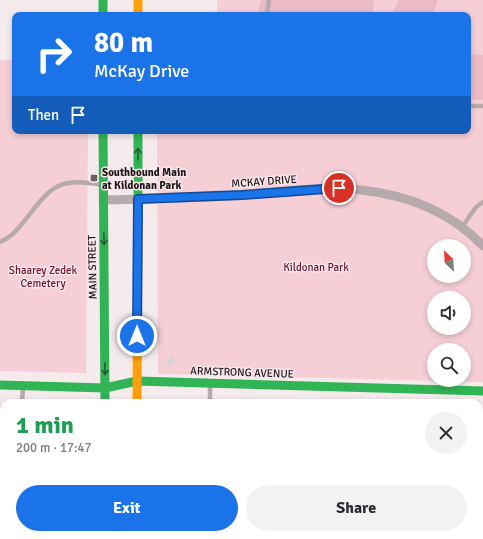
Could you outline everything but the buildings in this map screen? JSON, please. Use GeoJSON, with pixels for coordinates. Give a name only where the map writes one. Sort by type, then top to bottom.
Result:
{"type":"FeatureCollection","features":[{"type":"Feature","properties":{"kind":"main road"},"geometry":{"type":"LineString","coordinates":[[103,0],[103,12]]}},
{"type":"Feature","properties":{"kind":"main road"},"geometry":{"type":"LineString","coordinates":[[138,0],[138,12]]}},
{"type":"Feature","properties":{"kind":"main road","name":"MAIN STREET"},"geometry":{"type":"LineString","coordinates":[[103,134],[105,399]]}},
{"type":"Feature","properties":{"kind":"main road"},"geometry":{"type":"LineString","coordinates":[[137,399],[138,134]]}},
{"type":"Feature","properties":{"kind":"main road","name":"ARMSTRONG AVENUE"},"geometry":{"type":"LineString","coordinates":[[0,385],[105,388],[137,381],[483,391]]}},
{"type":"Feature","properties":{"kind":"street","name":"MCKAY DRIVE"},"geometry":{"type":"LineString","coordinates":[[103,200],[242,195],[339,188],[377,192],[407,199],[432,209],[471,233],[483,246]]}},
{"type":"Feature","properties":{"kind":"lane"},"geometry":{"type":"LineString","coordinates":[[267,12],[269,0]]}},
{"type":"Feature","properties":{"kind":"lane"},"geometry":{"type":"LineString","coordinates":[[471,106],[483,106]]}},
{"type":"Feature","properties":{"kind":"lane"},"geometry":{"type":"LineString","coordinates":[[0,242],[11,236],[48,192],[57,186],[64,183],[78,181],[103,186]]}},
{"type":"Feature","properties":{"kind":"lane"},"geometry":{"type":"LineString","coordinates":[[462,227],[476,206],[483,202]]}},
{"type":"Feature","properties":{"kind":"lane"},"geometry":{"type":"LineString","coordinates":[[210,383],[210,399]]}},
{"type":"Feature","properties":{"kind":"lane"},"geometry":{"type":"LineString","coordinates":[[22,399],[23,386]]}},
{"type":"Feature","properties":{"kind":"green space","name":"Kildonan Park"},"geometry":{"type":"Polygon","coordinates":[[[217,0],[483,0],[483,382],[471,382],[471,343],[427,343],[427,381],[158,374],[157,134],[471,134],[471,12],[217,12],[217,0]]]}},
{"type":"Feature","properties":{"kind":"green space","name":"Shaarey Zedek Cemetery"},"geometry":{"type":"Polygon","coordinates":[[[0,60],[12,60],[12,134],[88,134],[86,373],[0,371],[0,60]]]}},
{"type":"Feature","properties":{"kind":"shaded area"},"geometry":{"type":"Polygon","coordinates":[[[261,0],[374,0],[373,12],[258,12],[261,0]]]}},
{"type":"Feature","properties":{"kind":"shaded area"},"geometry":{"type":"Polygon","coordinates":[[[399,0],[437,0],[433,12],[393,12],[399,0]]]}},
{"type":"Feature","properties":{"kind":"shaded area"},"geometry":{"type":"Polygon","coordinates":[[[471,54],[483,55],[483,100],[471,100],[471,54]]]}},
{"type":"Feature","properties":{"kind":"traffic: fast"},"geometry":{"type":"LineString","coordinates":[[103,0],[103,12]]}},
{"type":"Feature","properties":{"kind":"traffic: fast"},"geometry":{"type":"LineString","coordinates":[[103,134],[105,399]]}},
{"type":"Feature","properties":{"kind":"traffic: fast"},"geometry":{"type":"LineString","coordinates":[[138,134],[138,221]]}},
{"type":"Feature","properties":{"kind":"traffic: fast"},"geometry":{"type":"LineString","coordinates":[[0,385],[105,388],[137,381],[483,391]]}},
{"type":"Feature","properties":{"kind":"traffic: slow"},"geometry":{"type":"LineString","coordinates":[[138,0],[138,12]]}},
{"type":"Feature","properties":{"kind":"traffic: slow"},"geometry":{"type":"LineString","coordinates":[[137,399],[138,221]]}},
{"type":"Feature","properties":{"kind":"place","name":"Southbound Main at Kildonan Park"},"geometry":{"type":"Point","coordinates":[94,178]}},
{"type":"Feature","properties":{"kind":"route"},"geometry":{"type":"LineString","coordinates":[[137,336],[138,199],[242,195],[339,188]]}}]}
